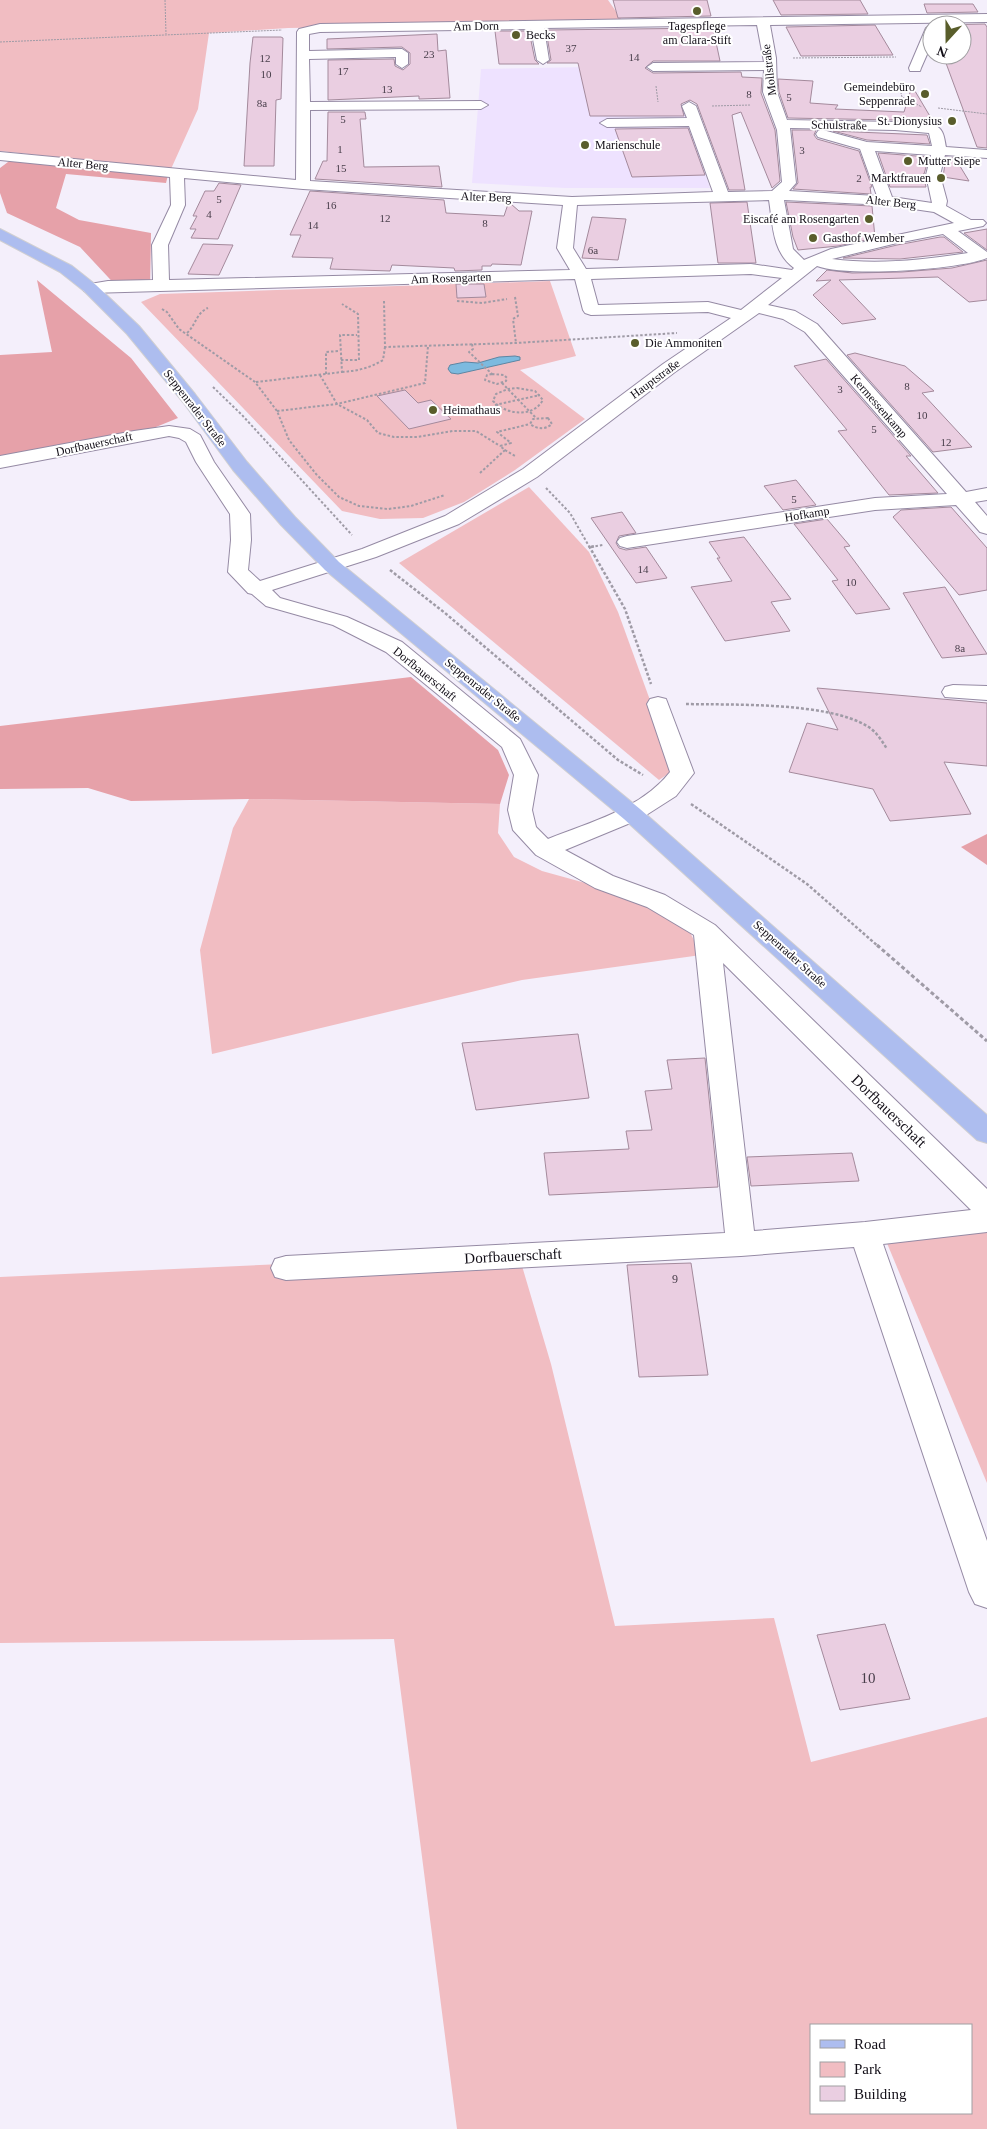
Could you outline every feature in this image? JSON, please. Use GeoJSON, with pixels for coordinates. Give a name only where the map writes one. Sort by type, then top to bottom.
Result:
{"type":"FeatureCollection","features":[{"type":"Feature","properties":{"kind":"main road","name":"Seppenrader Straße"},"geometry":{"type":"LineString","coordinates":[[0,234],[99,287],[189,398],[246,473],[288,521],[332,566],[632,814],[987,1132]]}},
{"type":"Feature","properties":{"kind":"street"},"geometry":{"type":"LineString","coordinates":[[930,6],[932,15]]}},
{"type":"Feature","properties":{"kind":"street"},"geometry":{"type":"LineString","coordinates":[[742,7],[748,22]]}},
{"type":"Feature","properties":{"kind":"street","name":"Mollstraße"},"geometry":{"type":"LineString","coordinates":[[972,20],[987,18]]}},
{"type":"Feature","properties":{"kind":"street","name":"Mollstraße"},"geometry":{"type":"LineString","coordinates":[[776,195],[789,183],[783,127],[770,92],[770,62],[763,22],[922,24]]}},
{"type":"Feature","properties":{"kind":"street","name":"Am Dorn"},"geometry":{"type":"LineString","coordinates":[[303,32],[320,28],[763,22]]}},
{"type":"Feature","properties":{"kind":"street"},"geometry":{"type":"LineString","coordinates":[[537,25],[543,60]]}},
{"type":"Feature","properties":{"kind":"street"},"geometry":{"type":"LineString","coordinates":[[303,32],[303,185]]}},
{"type":"Feature","properties":{"kind":"street"},"geometry":{"type":"LineString","coordinates":[[917,63],[922,52]]}},
{"type":"Feature","properties":{"kind":"street"},"geometry":{"type":"LineString","coordinates":[[304,55],[402,53],[402,64]]}},
{"type":"Feature","properties":{"kind":"street"},"geometry":{"type":"LineString","coordinates":[[653,67],[770,62]]}},
{"type":"Feature","properties":{"kind":"street"},"geometry":{"type":"LineString","coordinates":[[303,106],[481,105]]}},
{"type":"Feature","properties":{"kind":"street"},"geometry":{"type":"LineString","coordinates":[[689,106],[722,197]]}},
{"type":"Feature","properties":{"kind":"street"},"geometry":{"type":"LineString","coordinates":[[607,123],[695,122]]}},
{"type":"Feature","properties":{"kind":"street"},"geometry":{"type":"LineString","coordinates":[[783,127],[823,134],[866,146],[987,154]]}},
{"type":"Feature","properties":{"kind":"street","name":"Schulstraße"},"geometry":{"type":"LineString","coordinates":[[783,127],[928,128],[937,132],[939,150]]}},
{"type":"Feature","properties":{"kind":"street"},"geometry":{"type":"LineString","coordinates":[[866,146],[886,201]]}},
{"type":"Feature","properties":{"kind":"street"},"geometry":{"type":"LineString","coordinates":[[938,208],[940,201],[933,175],[939,150]]}},
{"type":"Feature","properties":{"kind":"street","name":"Alter Berg"},"geometry":{"type":"LineString","coordinates":[[0,156],[384,192],[571,201],[580,210],[596,212],[624,213],[664,199],[776,195],[886,201],[938,208],[970,225]]}},
{"type":"Feature","properties":{"kind":"street"},"geometry":{"type":"LineString","coordinates":[[161,285],[160,246],[178,205],[177,172]]}},
{"type":"Feature","properties":{"kind":"street"},"geometry":{"type":"LineString","coordinates":[[776,195],[785,249],[792,259],[803,268]]}},
{"type":"Feature","properties":{"kind":"street"},"geometry":{"type":"LineString","coordinates":[[571,201],[565,248],[582,274]]}},
{"type":"Feature","properties":{"kind":"street","name":"Hauptstraße"},"geometry":{"type":"LineString","coordinates":[[255,589],[332,566],[452,520],[530,473],[669,368],[750,311],[803,268],[837,252],[896,238],[987,222]]}},
{"type":"Feature","properties":{"kind":"street","name":"Am Rosengarten"},"geometry":{"type":"LineString","coordinates":[[99,287],[803,268],[934,263],[981,255],[947,230]]}},
{"type":"Feature","properties":{"kind":"street","name":"Kermessenkamp"},"geometry":{"type":"LineString","coordinates":[[582,274],[591,310],[708,307],[789,315],[810,328],[987,528]]}},
{"type":"Feature","properties":{"kind":"street","name":"Dorfbauerschaft"},"geometry":{"type":"LineString","coordinates":[[0,462],[169,431],[184,433],[194,439],[205,462],[240,514],[241,540],[238,572],[255,589],[273,602],[340,621],[394,647],[512,744],[526,775],[520,810],[525,830],[545,849],[604,882],[656,901],[706,931],[987,1207]]}},
{"type":"Feature","properties":{"kind":"street","name":"Hofkamp"},"geometry":{"type":"LineString","coordinates":[[627,542],[876,504],[962,499],[987,494]]}},
{"type":"Feature","properties":{"kind":"street"},"geometry":{"type":"LineString","coordinates":[[953,692],[987,693]]}},
{"type":"Feature","properties":{"kind":"street"},"geometry":{"type":"LineString","coordinates":[[545,849],[632,814],[668,791],[682,772],[658,704]]}},
{"type":"Feature","properties":{"kind":"street"},"geometry":{"type":"LineString","coordinates":[[706,931],[741,1244]]}},
{"type":"Feature","properties":{"kind":"street","name":"Dorfbauerschaft"},"geometry":{"type":"LineString","coordinates":[[286,1268],[741,1244],[865,1234],[987,1220]]}},
{"type":"Feature","properties":{"kind":"street"},"geometry":{"type":"LineString","coordinates":[[865,1234],[987,1592]]}},
{"type":"Feature","properties":{"kind":"path"},"geometry":{"type":"LineString","coordinates":[[165,0],[166,34]]}},
{"type":"Feature","properties":{"kind":"path"},"geometry":{"type":"LineString","coordinates":[[0,42],[277,30],[303,32]]}},
{"type":"Feature","properties":{"kind":"path"},"geometry":{"type":"LineString","coordinates":[[770,62],[917,63]]}},
{"type":"Feature","properties":{"kind":"path"},"geometry":{"type":"LineString","coordinates":[[917,63],[909,73],[901,94],[902,97],[925,108]]}},
{"type":"Feature","properties":{"kind":"path"},"geometry":{"type":"LineString","coordinates":[[653,67],[660,122]]}},
{"type":"Feature","properties":{"kind":"path"},"geometry":{"type":"LineString","coordinates":[[689,106],[774,104]]}},
{"type":"Feature","properties":{"kind":"path"},"geometry":{"type":"LineString","coordinates":[[255,382],[362,370],[378,364],[383,360],[385,347],[384,297]]}},
{"type":"Feature","properties":{"kind":"path"},"geometry":{"type":"LineString","coordinates":[[515,297],[518,316],[513,319],[516,343]]}},
{"type":"Feature","properties":{"kind":"path"},"geometry":{"type":"LineString","coordinates":[[335,304],[350,301]]}},
{"type":"Feature","properties":{"kind":"path"},"geometry":{"type":"LineString","coordinates":[[341,360],[359,360],[358,314],[342,304]]}},
{"type":"Feature","properties":{"kind":"path"},"geometry":{"type":"LineString","coordinates":[[213,306],[197,314],[193,330],[187,333],[255,382],[278,410],[289,440],[316,474],[338,497],[359,506],[388,509],[411,506],[445,495]]}},
{"type":"Feature","properties":{"kind":"path"},"geometry":{"type":"LineString","coordinates":[[342,372],[340,335],[358,335]]}},
{"type":"Feature","properties":{"kind":"path"},"geometry":{"type":"LineString","coordinates":[[385,347],[516,343],[587,338]]}},
{"type":"Feature","properties":{"kind":"path"},"geometry":{"type":"LineString","coordinates":[[472,344],[473,350],[468,352],[492,374]]}},
{"type":"Feature","properties":{"kind":"path"},"geometry":{"type":"LineString","coordinates":[[278,410],[337,404],[425,382],[428,346]]}},
{"type":"Feature","properties":{"kind":"path"},"geometry":{"type":"LineString","coordinates":[[326,374],[326,352],[340,351]]}},
{"type":"Feature","properties":{"kind":"path"},"geometry":{"type":"LineString","coordinates":[[320,375],[337,404],[367,420],[378,433],[394,437],[417,437],[453,431],[476,431],[505,450],[478,476]]}},
{"type":"Feature","properties":{"kind":"path"},"geometry":{"type":"LineString","coordinates":[[488,375],[504,375],[507,378],[502,383],[492,384],[485,380],[488,375]]}},
{"type":"Feature","properties":{"kind":"path"},"geometry":{"type":"LineString","coordinates":[[502,383],[536,418]]}},
{"type":"Feature","properties":{"kind":"path"},"geometry":{"type":"LineString","coordinates":[[508,389],[527,389],[540,395],[543,400],[542,404],[529,411],[514,412],[496,405],[493,402],[496,394],[508,389]]}},
{"type":"Feature","properties":{"kind":"path"},"geometry":{"type":"LineString","coordinates":[[496,405],[540,395]]}},
{"type":"Feature","properties":{"kind":"path"},"geometry":{"type":"LineString","coordinates":[[242,416],[369,553],[446,613],[618,760],[698,808],[807,884],[987,1041]]}},
{"type":"Feature","properties":{"kind":"path"},"geometry":{"type":"LineString","coordinates":[[500,446],[511,443],[497,432],[530,424],[538,428],[552,424],[548,418],[536,418],[530,420],[530,424]]}},
{"type":"Feature","properties":{"kind":"path"},"geometry":{"type":"LineString","coordinates":[[530,473],[570,513],[591,547],[625,609],[658,704],[757,707],[836,713],[866,725],[877,734],[887,749]]}},
{"type":"Feature","properties":{"kind":"shaded area","name":"Marienschule"},"geometry":{"type":"Polygon","coordinates":[[[641,66],[651,107],[683,107],[710,188],[565,188],[472,183],[481,69],[641,66]]]}},
{"type":"Feature","properties":{"kind":"shaded area"},"geometry":{"type":"Polygon","coordinates":[[[12,159],[168,175],[166,183],[66,174],[56,208],[79,220],[151,233],[150,292],[121,291],[80,247],[7,213],[0,193],[0,168],[12,159]]]}},
{"type":"Feature","properties":{"kind":"shaded area"},"geometry":{"type":"Polygon","coordinates":[[[37,280],[131,358],[178,418],[134,436],[0,462],[0,355],[52,352],[37,280]]]}},
{"type":"Feature","properties":{"kind":"shaded area"},"geometry":{"type":"Polygon","coordinates":[[[411,677],[498,750],[509,775],[500,804],[249,799],[131,801],[88,788],[0,789],[0,726],[411,677]]]}},
{"type":"Feature","properties":{"kind":"shaded area"},"geometry":{"type":"Polygon","coordinates":[[[987,834],[987,865],[961,847],[987,834]]]}},
{"type":"Feature","properties":{"kind":"green space"},"geometry":{"type":"Polygon","coordinates":[[[0,0],[608,0],[624,23],[288,28],[209,33],[198,109],[171,169],[0,151],[0,0]]]}},
{"type":"Feature","properties":{"kind":"green space"},"geometry":{"type":"Polygon","coordinates":[[[550,281],[576,356],[520,370],[585,419],[515,470],[464,502],[423,518],[380,519],[342,511],[141,302],[160,294],[550,281]]]}},
{"type":"Feature","properties":{"kind":"green space"},"geometry":{"type":"Polygon","coordinates":[[[529,487],[589,552],[618,612],[675,769],[659,780],[399,563],[529,487]]]}},
{"type":"Feature","properties":{"kind":"green space"},"geometry":{"type":"Polygon","coordinates":[[[249,799],[500,804],[498,833],[514,857],[542,871],[589,884],[653,907],[689,930],[701,955],[522,980],[212,1054],[200,950],[233,828],[249,799]]]}},
{"type":"Feature","properties":{"kind":"green space"},"geometry":{"type":"Polygon","coordinates":[[[987,1222],[987,1483],[884,1236],[987,1222]]]}},
{"type":"Feature","properties":{"kind":"green space"},"geometry":{"type":"Polygon","coordinates":[[[517,1249],[551,1364],[615,1626],[774,1618],[811,1762],[987,1717],[987,2129],[457,2129],[394,1639],[0,1643],[0,1277],[282,1264],[517,1249]]]}},
{"type":"Feature","properties":{"kind":"water"},"geometry":{"type":"Polygon","coordinates":[[[499,357],[520,357],[520,360],[458,374],[451,373],[448,369],[450,365],[465,362],[478,363],[499,357]]]}},
{"type":"Feature","properties":{"kind":"building"},"geometry":{"type":"Polygon","coordinates":[[[613,0],[707,0],[711,16],[618,18],[613,0]]]}},
{"type":"Feature","properties":{"kind":"building"},"geometry":{"type":"Polygon","coordinates":[[[773,0],[860,0],[868,14],[781,15],[773,0]]]}},
{"type":"Feature","properties":{"kind":"building"},"geometry":{"type":"Polygon","coordinates":[[[924,4],[973,4],[978,12],[927,13],[924,4]]]}},
{"type":"Feature","properties":{"kind":"building"},"geometry":{"type":"Polygon","coordinates":[[[972,24],[985,24],[987,27],[987,148],[977,147],[947,65],[972,65],[972,24]]]}},
{"type":"Feature","properties":{"kind":"building"},"geometry":{"type":"Polygon","coordinates":[[[875,25],[893,55],[801,56],[786,27],[875,25]]]}},
{"type":"Feature","properties":{"kind":"building"},"geometry":{"type":"Polygon","coordinates":[[[713,28],[720,61],[653,61],[645,68],[653,73],[741,72],[742,77],[762,78],[761,93],[775,130],[780,181],[772,188],[741,112],[732,115],[745,190],[729,190],[697,104],[690,100],[681,104],[684,116],[590,116],[578,63],[547,63],[551,60],[546,30],[713,28]]]}},
{"type":"Feature","properties":{"kind":"building"},"geometry":{"type":"Polygon","coordinates":[[[495,31],[529,31],[535,60],[539,64],[499,64],[495,31]]]}},
{"type":"Feature","properties":{"kind":"building"},"geometry":{"type":"Polygon","coordinates":[[[437,34],[438,51],[446,50],[450,98],[419,99],[419,96],[328,100],[328,60],[394,59],[395,66],[403,70],[410,64],[410,53],[402,47],[327,49],[327,39],[437,34]]]}},
{"type":"Feature","properties":{"kind":"building"},"geometry":{"type":"Polygon","coordinates":[[[253,37],[283,38],[281,99],[276,100],[274,166],[244,166],[253,37]]]}},
{"type":"Feature","properties":{"kind":"building"},"geometry":{"type":"Polygon","coordinates":[[[778,79],[813,81],[810,103],[838,105],[835,109],[904,112],[912,86],[934,123],[895,120],[788,118],[779,92],[778,79]]]}},
{"type":"Feature","properties":{"kind":"building"},"geometry":{"type":"Polygon","coordinates":[[[328,112],[365,112],[366,119],[360,119],[364,167],[439,166],[442,187],[315,179],[323,161],[327,161],[328,112]]]}},
{"type":"Feature","properties":{"kind":"building"},"geometry":{"type":"Polygon","coordinates":[[[688,128],[705,175],[632,177],[615,129],[688,128]]]}},
{"type":"Feature","properties":{"kind":"building"},"geometry":{"type":"Polygon","coordinates":[[[792,130],[816,130],[814,135],[817,139],[859,151],[872,187],[870,187],[871,194],[793,189],[798,183],[792,130]]]}},
{"type":"Feature","properties":{"kind":"building"},"geometry":{"type":"Polygon","coordinates":[[[833,131],[927,135],[930,144],[867,140],[833,131]]]}},
{"type":"Feature","properties":{"kind":"building"},"geometry":{"type":"Polygon","coordinates":[[[878,153],[929,157],[923,174],[926,187],[890,187],[878,153]]]}},
{"type":"Feature","properties":{"kind":"building"},"geometry":{"type":"Polygon","coordinates":[[[946,157],[955,158],[969,181],[943,177],[946,157]]]}},
{"type":"Feature","properties":{"kind":"building"},"geometry":{"type":"Polygon","coordinates":[[[219,183],[241,185],[218,239],[191,238],[196,229],[190,229],[197,216],[193,216],[205,191],[214,191],[219,183]]]}},
{"type":"Feature","properties":{"kind":"building"},"geometry":{"type":"Polygon","coordinates":[[[310,191],[444,200],[446,213],[504,216],[508,204],[511,204],[519,211],[532,211],[521,265],[492,264],[491,266],[482,266],[482,270],[455,271],[454,268],[392,265],[390,271],[330,269],[333,258],[292,257],[301,235],[290,235],[310,191]]]}},
{"type":"Feature","properties":{"kind":"building"},"geometry":{"type":"Polygon","coordinates":[[[747,202],[756,263],[718,263],[710,203],[747,202]]]}},
{"type":"Feature","properties":{"kind":"building"},"geometry":{"type":"Polygon","coordinates":[[[786,202],[872,206],[875,238],[838,246],[798,250],[793,237],[786,202]]]}},
{"type":"Feature","properties":{"kind":"building"},"geometry":{"type":"Polygon","coordinates":[[[592,217],[626,219],[618,260],[582,258],[592,217]]]}},
{"type":"Feature","properties":{"kind":"building"},"geometry":{"type":"Polygon","coordinates":[[[987,229],[987,250],[964,233],[987,229]]]}},
{"type":"Feature","properties":{"kind":"building"},"geometry":{"type":"Polygon","coordinates":[[[944,237],[963,252],[900,259],[843,258],[897,245],[944,237]]]}},
{"type":"Feature","properties":{"kind":"building"},"geometry":{"type":"Polygon","coordinates":[[[203,244],[233,245],[219,275],[188,274],[203,244]]]}},
{"type":"Feature","properties":{"kind":"building"},"geometry":{"type":"Polygon","coordinates":[[[987,260],[987,300],[969,302],[938,277],[839,280],[876,319],[842,324],[813,295],[831,280],[816,281],[827,270],[852,273],[902,272],[952,268],[987,260]]]}},
{"type":"Feature","properties":{"kind":"building"},"geometry":{"type":"Polygon","coordinates":[[[456,284],[484,284],[486,297],[457,298],[456,284]]]}},
{"type":"Feature","properties":{"kind":"building"},"geometry":{"type":"Polygon","coordinates":[[[855,353],[905,366],[934,391],[922,393],[972,447],[933,452],[847,355],[855,353]]]}},
{"type":"Feature","properties":{"kind":"building"},"geometry":{"type":"Polygon","coordinates":[[[826,359],[911,456],[906,456],[938,493],[889,495],[838,431],[847,430],[794,366],[826,359]]]}},
{"type":"Feature","properties":{"kind":"building","name":"Heimathaus"},"geometry":{"type":"Polygon","coordinates":[[[405,390],[418,403],[431,400],[451,419],[409,429],[377,396],[405,390]]]}},
{"type":"Feature","properties":{"kind":"building"},"geometry":{"type":"Polygon","coordinates":[[[796,480],[816,505],[783,510],[764,486],[796,480]]]}},
{"type":"Feature","properties":{"kind":"building"},"geometry":{"type":"Polygon","coordinates":[[[951,507],[987,548],[987,590],[959,595],[893,517],[901,510],[951,507]]]}},
{"type":"Feature","properties":{"kind":"building"},"geometry":{"type":"Polygon","coordinates":[[[622,512],[636,533],[619,536],[616,543],[619,548],[626,550],[646,547],[667,578],[636,583],[591,518],[622,512]]]}},
{"type":"Feature","properties":{"kind":"building"},"geometry":{"type":"Polygon","coordinates":[[[827,519],[850,546],[844,547],[890,609],[856,614],[832,581],[838,580],[794,524],[827,519]]]}},
{"type":"Feature","properties":{"kind":"building"},"geometry":{"type":"Polygon","coordinates":[[[744,537],[791,599],[771,602],[790,631],[725,641],[691,587],[732,581],[709,542],[744,537]]]}},
{"type":"Feature","properties":{"kind":"building"},"geometry":{"type":"Polygon","coordinates":[[[945,587],[987,654],[942,658],[903,593],[945,587]]]}},
{"type":"Feature","properties":{"kind":"building"},"geometry":{"type":"Polygon","coordinates":[[[817,688],[987,703],[987,766],[944,762],[971,814],[890,821],[873,789],[789,772],[807,723],[838,730],[817,688]]]}},
{"type":"Feature","properties":{"kind":"building"},"geometry":{"type":"Polygon","coordinates":[[[578,1034],[589,1098],[476,1110],[462,1043],[578,1034]]]}},
{"type":"Feature","properties":{"kind":"building"},"geometry":{"type":"Polygon","coordinates":[[[705,1058],[718,1187],[549,1195],[544,1153],[629,1149],[626,1131],[652,1130],[645,1091],[672,1089],[667,1060],[705,1058]]]}},
{"type":"Feature","properties":{"kind":"building"},"geometry":{"type":"Polygon","coordinates":[[[852,1153],[859,1181],[751,1186],[747,1157],[852,1153]]]}},
{"type":"Feature","properties":{"kind":"building"},"geometry":{"type":"Polygon","coordinates":[[[691,1263],[708,1375],[639,1377],[627,1265],[691,1263]]]}},
{"type":"Feature","properties":{"kind":"building"},"geometry":{"type":"Polygon","coordinates":[[[885,1624],[910,1699],[840,1710],[817,1635],[885,1624]]]}},
{"type":"Feature","properties":{"kind":"place","name":"Tagespflege am Clara-Stift"},"geometry":{"type":"Point","coordinates":[697,11]}},
{"type":"Feature","properties":{"kind":"place","name":"Becks"},"geometry":{"type":"Point","coordinates":[516,35]}},
{"type":"Feature","properties":{"kind":"place","name":"Gemeindebüro Seppenrade"},"geometry":{"type":"Point","coordinates":[925,94]}},
{"type":"Feature","properties":{"kind":"place","name":"St. Dionysius"},"geometry":{"type":"Point","coordinates":[952,121]}},
{"type":"Feature","properties":{"kind":"place","name":"Marienschule"},"geometry":{"type":"Point","coordinates":[585,145]}},
{"type":"Feature","properties":{"kind":"place","name":"Mutter Siepe"},"geometry":{"type":"Point","coordinates":[908,161]}},
{"type":"Feature","properties":{"kind":"place","name":"Marktfrauen"},"geometry":{"type":"Point","coordinates":[941,178]}},
{"type":"Feature","properties":{"kind":"place","name":"Eiscafé am Rosengarten"},"geometry":{"type":"Point","coordinates":[869,219]}},
{"type":"Feature","properties":{"kind":"place","name":"Gasthof Wember"},"geometry":{"type":"Point","coordinates":[813,238]}},
{"type":"Feature","properties":{"kind":"place","name":"Die Ammoniten"},"geometry":{"type":"Point","coordinates":[635,343]}},
{"type":"Feature","properties":{"kind":"place","name":"Heimathaus"},"geometry":{"type":"Point","coordinates":[433,410]}}]}
